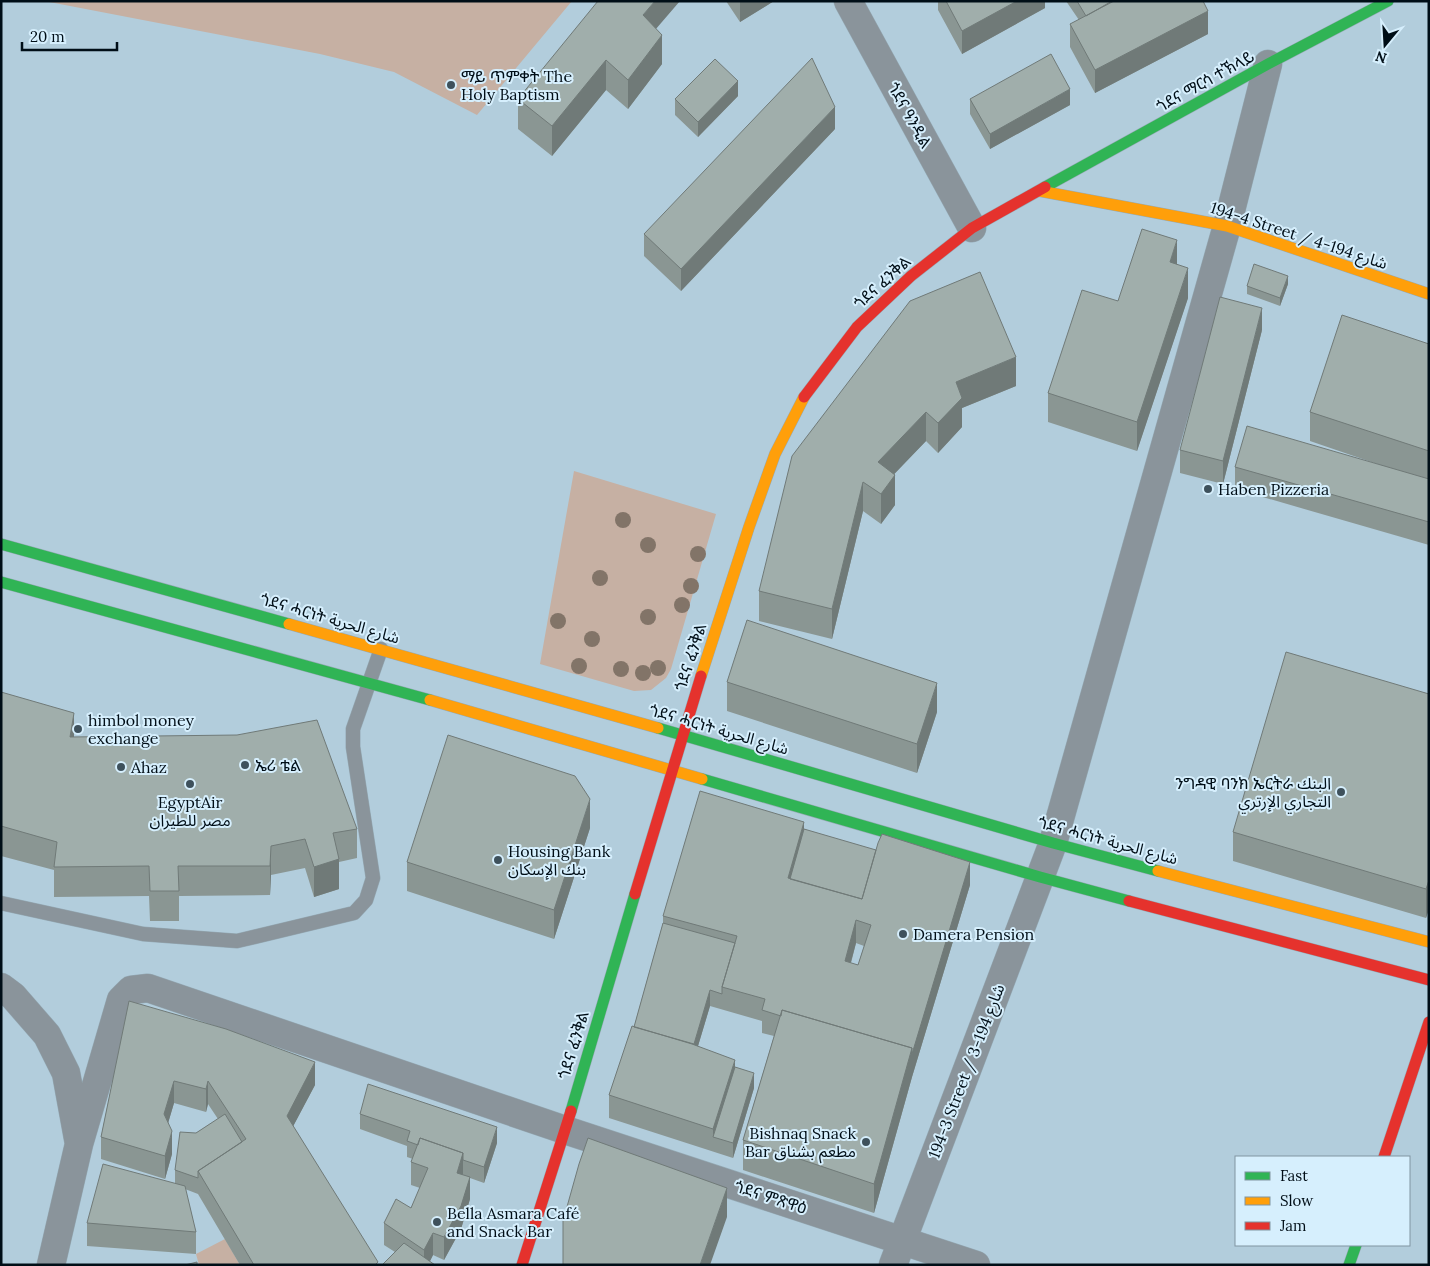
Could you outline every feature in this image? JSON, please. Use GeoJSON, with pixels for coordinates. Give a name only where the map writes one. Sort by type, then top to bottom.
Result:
{"type":"FeatureCollection","features":[{"type":"Feature","properties":{"kind":"main road","name":"ጎደና ማርሳ ተኽላይ"},"geometry":{"type":"LineString","coordinates":[[1040,192],[1268,64],[1388,1]]}},
{"type":"Feature","properties":{"kind":"main road","name":"ጎደና ፈንቅል"},"geometry":{"type":"LineString","coordinates":[[522,1265],[565,1130],[682,735],[746,536],[775,454],[805,394],[857,327],[912,276],[972,228],[1040,192]]}},
{"type":"Feature","properties":{"kind":"main road","name":"194-4 Street / شارع 194-4"},"geometry":{"type":"LineString","coordinates":[[1040,192],[1227,226],[1429,294]]}},
{"type":"Feature","properties":{"kind":"main road","name":"ጎደና ሓርነት شارع الحرية"},"geometry":{"type":"LineString","coordinates":[[1,544],[381,649],[1053,843],[1429,942]]}},
{"type":"Feature","properties":{"kind":"main road"},"geometry":{"type":"LineString","coordinates":[[1,582],[369,682],[672,772],[1040,877],[1429,980]]}},
{"type":"Feature","properties":{"kind":"main road"},"geometry":{"type":"LineString","coordinates":[[1384,1156],[1429,1022]]}},
{"type":"Feature","properties":{"kind":"main road"},"geometry":{"type":"LineString","coordinates":[[1349,1265],[1356,1246]]}},
{"type":"Feature","properties":{"kind":"street","name":"ጎደና ዓንዲል"},"geometry":{"type":"LineString","coordinates":[[848,1],[972,228]]}},
{"type":"Feature","properties":{"kind":"street","name":"194-3 Street / شارع 194-3"},"geometry":{"type":"LineString","coordinates":[[893,1265],[1053,843],[1227,226],[1268,64]]}},
{"type":"Feature","properties":{"kind":"street"},"geometry":{"type":"LineString","coordinates":[[1,987],[13,996],[47,1035],[66,1073],[79,1144]]}},
{"type":"Feature","properties":{"kind":"street","name":"ጎደና ምጽዋዕ"},"geometry":{"type":"LineString","coordinates":[[51,1265],[79,1144],[121,1000],[131,990],[148,988],[565,1130],[976,1265]]}},
{"type":"Feature","properties":{"kind":"lane"},"geometry":{"type":"LineString","coordinates":[[1,903],[143,934],[237,941],[354,913],[366,900],[373,878],[353,747],[353,729],[381,649]]}},
{"type":"Feature","properties":{"kind":"shaded area","name":"ማይ ጥምቀት The Holy Baptism"},"geometry":{"type":"Polygon","coordinates":[[[44,1],[572,1],[477,115],[394,72],[320,54],[44,1]]]}},
{"type":"Feature","properties":{"kind":"shaded area"},"geometry":{"type":"Polygon","coordinates":[[[574,471],[716,514],[671,669],[666,678],[651,690],[634,691],[540,664],[574,471]]]}},
{"type":"Feature","properties":{"kind":"shaded area"},"geometry":{"type":"Polygon","coordinates":[[[225,1239],[240,1265],[199,1265],[196,1254],[225,1239]]]}},
{"type":"Feature","properties":{"kind":"building"},"geometry":{"type":"Polygon","coordinates":[[[598,1],[655,1],[643,15],[662,35],[628,80],[606,60],[552,126],[518,99],[598,1]]]}},
{"type":"Feature","properties":{"kind":"building"},"geometry":{"type":"Polygon","coordinates":[[[946,1],[1017,1],[962,31],[946,1]]]}},
{"type":"Feature","properties":{"kind":"building"},"geometry":{"type":"Polygon","coordinates":[[[1077,1],[1112,1],[1086,16],[1077,1]]]}},
{"type":"Feature","properties":{"kind":"building"},"geometry":{"type":"Polygon","coordinates":[[[1114,1],[1203,1],[1208,11],[1095,70],[1070,24],[1114,1]]]}},
{"type":"Feature","properties":{"kind":"building"},"geometry":{"type":"Polygon","coordinates":[[[1051,54],[1070,89],[990,134],[970,99],[1051,54]]]}},
{"type":"Feature","properties":{"kind":"building"},"geometry":{"type":"Polygon","coordinates":[[[812,58],[835,107],[681,269],[644,234],[812,58]]]}},
{"type":"Feature","properties":{"kind":"building"},"geometry":{"type":"Polygon","coordinates":[[[715,59],[738,81],[698,122],[675,99],[715,59]]]}},
{"type":"Feature","properties":{"kind":"building"},"geometry":{"type":"Polygon","coordinates":[[[1142,229],[1177,240],[1170,262],[1188,268],[1137,422],[1048,393],[1082,290],[1118,301],[1142,229]]]}},
{"type":"Feature","properties":{"kind":"building"},"geometry":{"type":"Polygon","coordinates":[[[1254,264],[1288,276],[1280,298],[1247,286],[1254,264]]]}},
{"type":"Feature","properties":{"kind":"building"},"geometry":{"type":"Polygon","coordinates":[[[980,272],[1016,357],[956,382],[962,398],[938,423],[926,412],[878,462],[895,475],[881,494],[863,482],[832,609],[759,591],[792,456],[910,301],[980,272]]]}},
{"type":"Feature","properties":{"kind":"building"},"geometry":{"type":"Polygon","coordinates":[[[1220,297],[1262,308],[1223,461],[1180,450],[1220,297]]]}},
{"type":"Feature","properties":{"kind":"building"},"geometry":{"type":"Polygon","coordinates":[[[1342,315],[1429,344],[1429,451],[1310,412],[1342,315]]]}},
{"type":"Feature","properties":{"kind":"building"},"geometry":{"type":"Polygon","coordinates":[[[1247,426],[1429,479],[1429,522],[1235,467],[1247,426]]]}},
{"type":"Feature","properties":{"kind":"building"},"geometry":{"type":"Polygon","coordinates":[[[747,620],[937,683],[917,744],[727,682],[747,620]]]}},
{"type":"Feature","properties":{"kind":"building","name":"ንግዳዊ ባንክ ኤርትራ البنك التجاري الإرتري"},"geometry":{"type":"Polygon","coordinates":[[[1286,652],[1429,694],[1429,880],[1426,889],[1233,832],[1286,652]]]}},
{"type":"Feature","properties":{"kind":"building"},"geometry":{"type":"Polygon","coordinates":[[[1,692],[74,713],[70,737],[237,735],[317,720],[357,829],[333,833],[339,859],[314,867],[305,839],[271,846],[270,866],[178,866],[179,891],[150,891],[149,866],[54,867],[57,842],[1,826],[1,692]]]}},
{"type":"Feature","properties":{"kind":"building","name":"Housing Bank بنك الإسكان"},"geometry":{"type":"Polygon","coordinates":[[[448,735],[575,776],[590,799],[554,910],[407,862],[448,735]]]}},
{"type":"Feature","properties":{"kind":"building"},"geometry":{"type":"Polygon","coordinates":[[[700,791],[804,822],[788,878],[862,899],[882,834],[970,862],[912,1054],[912,1048],[782,1010],[781,1016],[762,1010],[765,999],[722,987],[737,936],[663,916],[700,791]],[[856,920],[845,961],[858,965],[871,925],[856,920]]]}},
{"type":"Feature","properties":{"kind":"building"},"geometry":{"type":"Polygon","coordinates":[[[804,829],[876,850],[862,899],[790,879],[804,829]]]}},
{"type":"Feature","properties":{"kind":"building"},"geometry":{"type":"Polygon","coordinates":[[[663,923],[735,943],[722,987],[722,994],[710,990],[694,1044],[634,1027],[663,923]]]}},
{"type":"Feature","properties":{"kind":"building"},"geometry":{"type":"Polygon","coordinates":[[[129,1001],[226,1029],[315,1062],[287,1116],[378,1262],[375,1265],[254,1265],[198,1171],[246,1139],[208,1081],[206,1089],[174,1081],[164,1114],[172,1131],[165,1156],[101,1137],[129,1001]]]}},
{"type":"Feature","properties":{"kind":"building"},"geometry":{"type":"Polygon","coordinates":[[[782,1010],[912,1048],[874,1184],[743,1140],[782,1010]]]}},
{"type":"Feature","properties":{"kind":"building"},"geometry":{"type":"Polygon","coordinates":[[[632,1026],[692,1044],[735,1060],[713,1129],[609,1095],[632,1026]]]}},
{"type":"Feature","properties":{"kind":"building"},"geometry":{"type":"Polygon","coordinates":[[[735,1067],[754,1073],[733,1143],[713,1137],[735,1067]]]}},
{"type":"Feature","properties":{"kind":"building"},"geometry":{"type":"Polygon","coordinates":[[[368,1084],[497,1127],[484,1167],[463,1160],[463,1153],[420,1138],[418,1145],[407,1141],[410,1131],[360,1114],[368,1084]]]}},
{"type":"Feature","properties":{"kind":"building"},"geometry":{"type":"Polygon","coordinates":[[[225,1114],[242,1142],[198,1171],[198,1178],[175,1170],[180,1132],[196,1133],[225,1114]]]}},
{"type":"Feature","properties":{"kind":"building"},"geometry":{"type":"Polygon","coordinates":[[[420,1138],[463,1153],[457,1173],[470,1177],[461,1206],[444,1237],[433,1233],[424,1250],[384,1223],[396,1199],[411,1208],[428,1168],[411,1162],[420,1138]]]}},
{"type":"Feature","properties":{"kind":"building"},"geometry":{"type":"Polygon","coordinates":[[[588,1138],[727,1188],[700,1265],[563,1265],[563,1221],[588,1138]]]}},
{"type":"Feature","properties":{"kind":"building"},"geometry":{"type":"Polygon","coordinates":[[[103,1164],[185,1186],[196,1232],[87,1223],[103,1164]]]}},
{"type":"Feature","properties":{"kind":"building"},"geometry":{"type":"Polygon","coordinates":[[[404,1243],[435,1265],[382,1265],[404,1243]]]}},
{"type":"Feature","properties":{"kind":"building"},"geometry":{"type":"Polygon","coordinates":[[[197,1262],[197,1265],[185,1265],[197,1262]]]}},
{"type":"Feature","properties":{"kind":"traffic: fast"},"geometry":{"type":"LineString","coordinates":[[1045,187],[1268,64],[1388,1]]}},
{"type":"Feature","properties":{"kind":"traffic: fast"},"geometry":{"type":"LineString","coordinates":[[1,544],[289,624]]}},
{"type":"Feature","properties":{"kind":"traffic: fast"},"geometry":{"type":"LineString","coordinates":[[1,582],[430,700]]}},
{"type":"Feature","properties":{"kind":"traffic: fast"},"geometry":{"type":"LineString","coordinates":[[658,728],[1053,843],[1158,871]]}},
{"type":"Feature","properties":{"kind":"traffic: fast"},"geometry":{"type":"LineString","coordinates":[[702,779],[1129,901]]}},
{"type":"Feature","properties":{"kind":"traffic: fast"},"geometry":{"type":"LineString","coordinates":[[571,1111],[635,894]]}},
{"type":"Feature","properties":{"kind":"traffic: fast"},"geometry":{"type":"LineString","coordinates":[[1349,1265],[1356,1246]]}},
{"type":"Feature","properties":{"kind":"traffic: slow"},"geometry":{"type":"LineString","coordinates":[[1040,191],[1227,226],[1429,294]]}},
{"type":"Feature","properties":{"kind":"traffic: slow"},"geometry":{"type":"LineString","coordinates":[[701,676],[749,527],[775,454],[804,397]]}},
{"type":"Feature","properties":{"kind":"traffic: slow"},"geometry":{"type":"LineString","coordinates":[[289,624],[658,728]]}},
{"type":"Feature","properties":{"kind":"traffic: slow"},"geometry":{"type":"LineString","coordinates":[[430,700],[702,779]]}},
{"type":"Feature","properties":{"kind":"traffic: slow"},"geometry":{"type":"LineString","coordinates":[[1158,871],[1429,942]]}},
{"type":"Feature","properties":{"kind":"traffic: jam"},"geometry":{"type":"LineString","coordinates":[[804,397],[857,327],[911,276],[972,228],[1045,187]]}},
{"type":"Feature","properties":{"kind":"traffic: jam"},"geometry":{"type":"LineString","coordinates":[[635,894],[701,676]]}},
{"type":"Feature","properties":{"kind":"traffic: jam"},"geometry":{"type":"LineString","coordinates":[[1129,901],[1429,980]]}},
{"type":"Feature","properties":{"kind":"traffic: jam"},"geometry":{"type":"LineString","coordinates":[[1384,1156],[1429,1022]]}},
{"type":"Feature","properties":{"kind":"traffic: jam"},"geometry":{"type":"LineString","coordinates":[[522,1265],[571,1111]]}},
{"type":"Feature","properties":{"kind":"place","name":"ማይ ጥምቀት The Holy Baptism"},"geometry":{"type":"Point","coordinates":[451,85]}},
{"type":"Feature","properties":{"kind":"place","name":"Haben Pizzeria"},"geometry":{"type":"Point","coordinates":[1208,489]}},
{"type":"Feature","properties":{"kind":"place","name":"himbol money exchange"},"geometry":{"type":"Point","coordinates":[78,729]}},
{"type":"Feature","properties":{"kind":"place","name":"ኤሪ ቴል"},"geometry":{"type":"Point","coordinates":[245,765]}},
{"type":"Feature","properties":{"kind":"place","name":"Ahaz"},"geometry":{"type":"Point","coordinates":[121,767]}},
{"type":"Feature","properties":{"kind":"place","name":"EgyptAir مصر للطيران"},"geometry":{"type":"Point","coordinates":[190,784]}},
{"type":"Feature","properties":{"kind":"place","name":"ንግዳዊ ባንክ ኤርትራ البنك التجاري الإرتري"},"geometry":{"type":"Point","coordinates":[1341,792]}},
{"type":"Feature","properties":{"kind":"place","name":"Housing Bank بنك الإسكان"},"geometry":{"type":"Point","coordinates":[498,860]}},
{"type":"Feature","properties":{"kind":"place","name":"Damera Pension"},"geometry":{"type":"Point","coordinates":[903,934]}},
{"type":"Feature","properties":{"kind":"place","name":"Bishnaq Snack Bar مطعم بشناق"},"geometry":{"type":"Point","coordinates":[866,1142]}},
{"type":"Feature","properties":{"kind":"place","name":"Bella Asmara Café and Snack Bar"},"geometry":{"type":"Point","coordinates":[437,1222]}}]}
